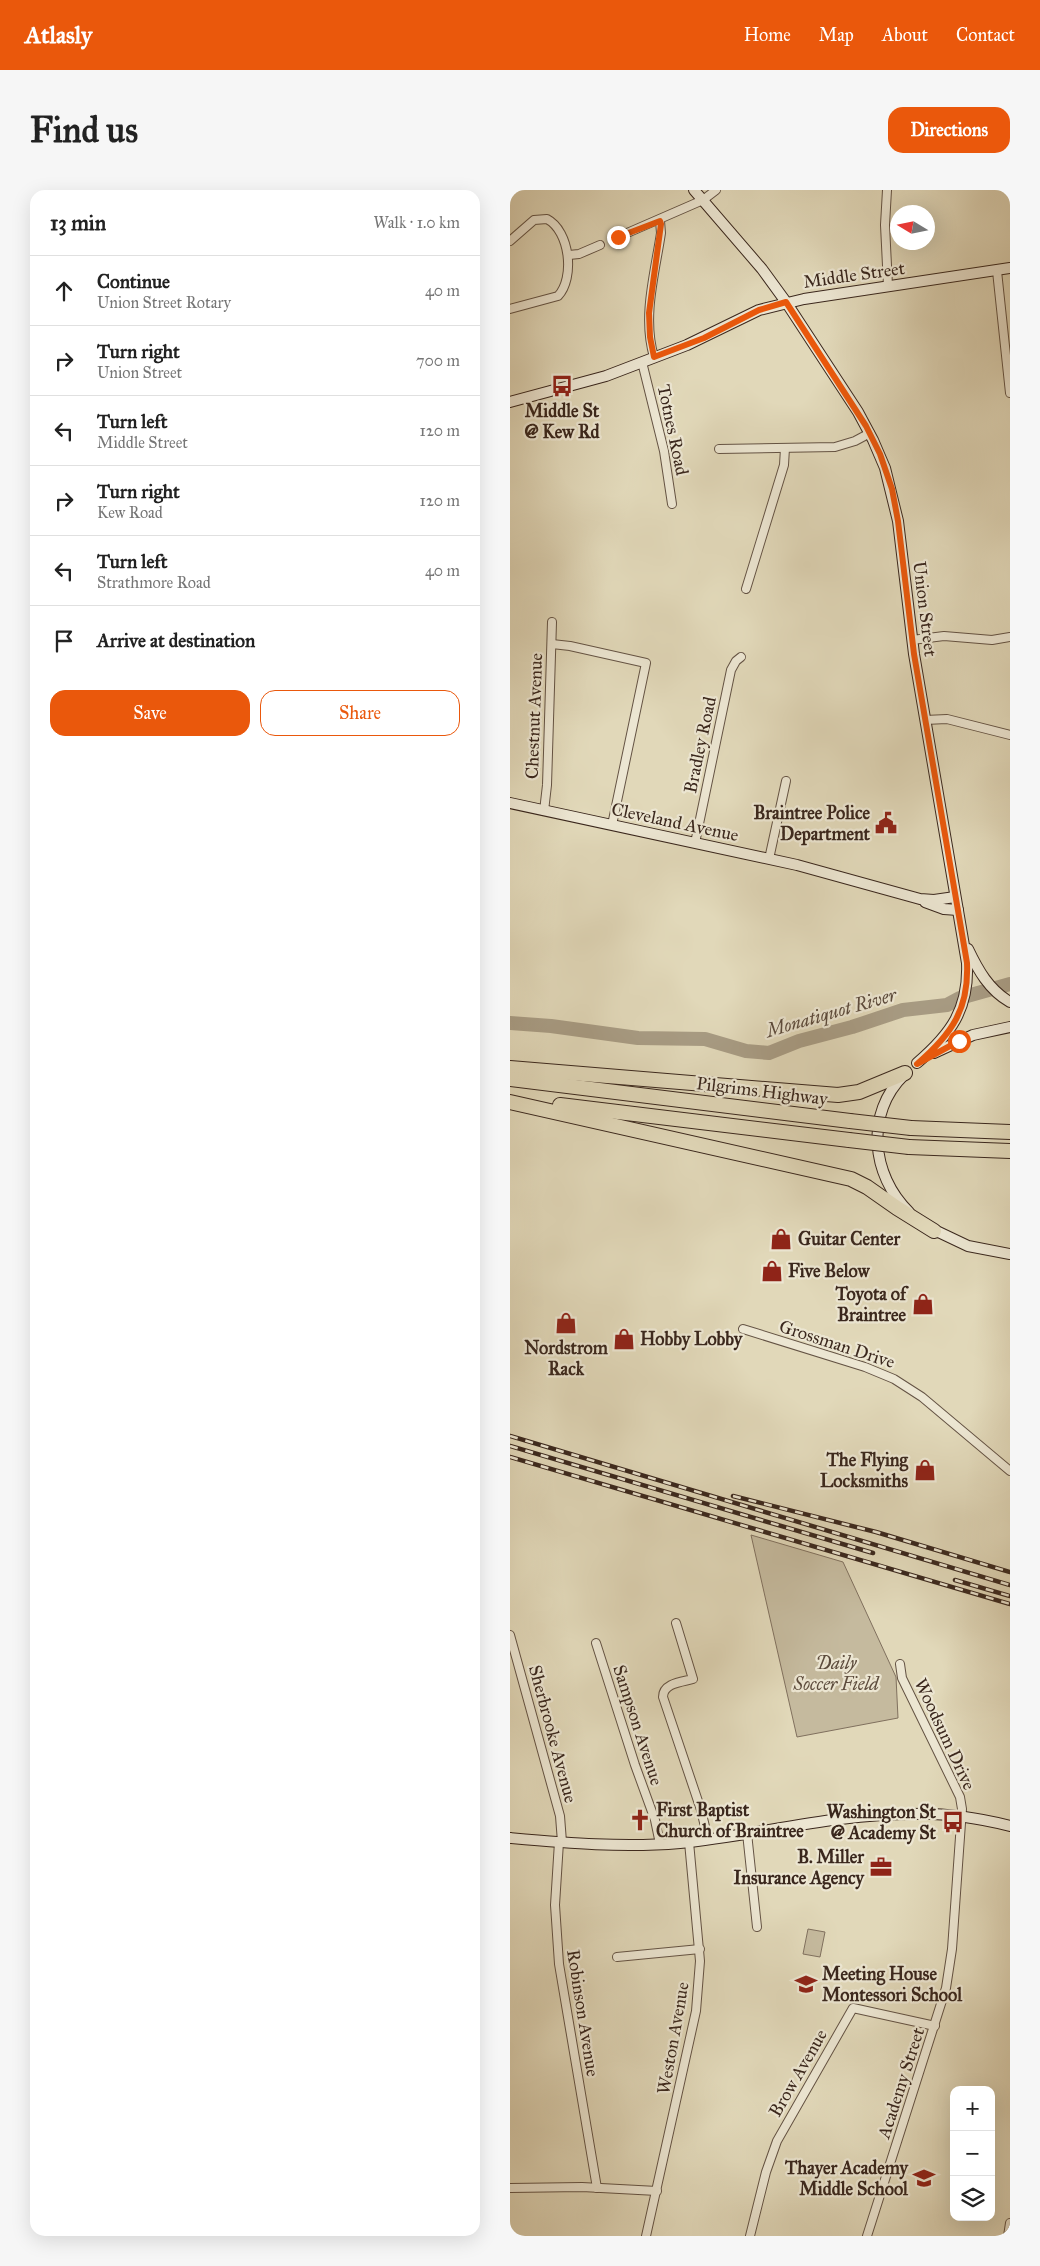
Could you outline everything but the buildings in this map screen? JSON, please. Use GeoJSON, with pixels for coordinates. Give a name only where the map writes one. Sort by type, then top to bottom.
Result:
{"type":"FeatureCollection","features":[{"type":"Feature","properties":{"kind":"highway"},"geometry":{"type":"LineString","coordinates":[[510,1068],[838,1095],[866,1090],[905,1073]]}},
{"type":"Feature","properties":{"kind":"highway","name":"Pilgrims Highway"},"geometry":{"type":"LineString","coordinates":[[510,1079],[911,1128],[1010,1132]]}},
{"type":"Feature","properties":{"kind":"highway"},"geometry":{"type":"LineString","coordinates":[[510,1100],[851,1179],[867,1187],[934,1230]]}},
{"type":"Feature","properties":{"kind":"highway"},"geometry":{"type":"LineString","coordinates":[[510,1100],[909,1147],[1010,1151]]}},
{"type":"Feature","properties":{"kind":"main road","name":"Union Street"},"geometry":{"type":"LineString","coordinates":[[694,190],[762,269],[786,302],[870,433],[885,468],[897,512],[912,640],[964,941],[967,978],[965,999],[960,1012],[942,1039],[917,1064]]}},
{"type":"Feature","properties":{"kind":"main road","name":"Middle Street"},"geometry":{"type":"LineString","coordinates":[[510,402],[583,384],[704,338],[759,310],[786,302],[1010,268]]}},
{"type":"Feature","properties":{"kind":"main road","name":"Cleveland Avenue"},"geometry":{"type":"LineString","coordinates":[[510,803],[819,870],[920,899],[944,910],[958,910]]}},
{"type":"Feature","properties":{"kind":"main road","name":"Cleveland Avenue"},"geometry":{"type":"LineString","coordinates":[[920,899],[934,900],[955,897]]}},
{"type":"Feature","properties":{"kind":"main road","name":"Union Street"},"geometry":{"type":"LineString","coordinates":[[964,941],[982,976],[995,991],[1009,1002]]}},
{"type":"Feature","properties":{"kind":"main road"},"geometry":{"type":"LineString","coordinates":[[1010,1026],[973,1035],[945,1048],[905,1073],[890,1091],[881,1111],[877,1136],[878,1153],[885,1177],[896,1196],[912,1214],[934,1230],[960,1243],[1010,1259]]}},
{"type":"Feature","properties":{"kind":"main road"},"geometry":{"type":"LineString","coordinates":[[984,1251],[1010,1254]]}},
{"type":"Feature","properties":{"kind":"main road"},"geometry":{"type":"LineString","coordinates":[[510,1838],[616,1846],[660,1844],[689,1842],[881,1815],[918,1814],[961,1817],[1010,1826]]}},
{"type":"Feature","properties":{"kind":"street"},"geometry":{"type":"LineString","coordinates":[[618,237],[660,221],[703,200],[716,190]]}},
{"type":"Feature","properties":{"kind":"street"},"geometry":{"type":"LineString","coordinates":[[887,190],[885,217],[888,286]]}},
{"type":"Feature","properties":{"kind":"street"},"geometry":{"type":"LineString","coordinates":[[510,241],[534,220],[547,219],[555,225],[566,244],[569,255],[564,286],[558,296],[510,309]]}},
{"type":"Feature","properties":{"kind":"street"},"geometry":{"type":"LineString","coordinates":[[654,357],[650,337],[649,313],[661,233],[660,221]]}},
{"type":"Feature","properties":{"kind":"street"},"geometry":{"type":"LineString","coordinates":[[569,255],[579,254],[600,245]]}},
{"type":"Feature","properties":{"kind":"street"},"geometry":{"type":"LineString","coordinates":[[997,271],[1010,393]]}},
{"type":"Feature","properties":{"kind":"street","name":"Totnes Road"},"geometry":{"type":"LineString","coordinates":[[642,362],[664,451],[672,504]]}},
{"type":"Feature","properties":{"kind":"street"},"geometry":{"type":"LineString","coordinates":[[719,449],[835,447],[870,433]]}},
{"type":"Feature","properties":{"kind":"street"},"geometry":{"type":"LineString","coordinates":[[746,589],[784,465],[785,448]]}},
{"type":"Feature","properties":{"kind":"street","name":"Chestnut Avenue"},"geometry":{"type":"LineString","coordinates":[[544,810],[547,785],[552,622]]}},
{"type":"Feature","properties":{"kind":"street"},"geometry":{"type":"LineString","coordinates":[[912,640],[944,636],[992,640],[1010,637]]}},
{"type":"Feature","properties":{"kind":"street"},"geometry":{"type":"LineString","coordinates":[[552,644],[570,646],[646,663],[612,825]]}},
{"type":"Feature","properties":{"kind":"street","name":"Bradley Road"},"geometry":{"type":"LineString","coordinates":[[695,843],[731,670],[736,660],[741,657]]}},
{"type":"Feature","properties":{"kind":"street"},"geometry":{"type":"LineString","coordinates":[[925,720],[947,719],[1010,735]]}},
{"type":"Feature","properties":{"kind":"street"},"geometry":{"type":"LineString","coordinates":[[769,859],[786,781]]}},
{"type":"Feature","properties":{"kind":"street","name":"Grossman Drive"},"geometry":{"type":"LineString","coordinates":[[743,1329],[865,1367],[894,1378],[922,1397],[1010,1470]]}},
{"type":"Feature","properties":{"kind":"street"},"geometry":{"type":"LineString","coordinates":[[676,1623],[693,1679],[669,1686],[664,1689],[662,1694],[701,1810],[708,1839]]}},
{"type":"Feature","properties":{"kind":"street","name":"Sherbrooke Avenue"},"geometry":{"type":"LineString","coordinates":[[510,1635],[560,1816],[561,1842]]}},
{"type":"Feature","properties":{"kind":"street","name":"Sampson Avenue"},"geometry":{"type":"LineString","coordinates":[[596,1643],[635,1765],[655,1820],[660,1844]]}},
{"type":"Feature","properties":{"kind":"street","name":"Woodsum Drive"},"geometry":{"type":"LineString","coordinates":[[900,1664],[902,1678],[960,1797],[961,1817]]}},
{"type":"Feature","properties":{"kind":"street","name":"Academy Street"},"geometry":{"type":"LineString","coordinates":[[867,2236],[946,1988],[950,1963],[961,1817]]}},
{"type":"Feature","properties":{"kind":"street"},"geometry":{"type":"LineString","coordinates":[[747,1834],[756,1927]]}},
{"type":"Feature","properties":{"kind":"street","name":"Robinson Avenue"},"geometry":{"type":"LineString","coordinates":[[561,1842],[555,1905],[558,1964],[597,2188]]}},
{"type":"Feature","properties":{"kind":"street","name":"Weston Avenue"},"geometry":{"type":"LineString","coordinates":[[646,2236],[695,2023],[700,1977],[700,1949],[689,1842]]}},
{"type":"Feature","properties":{"kind":"street"},"geometry":{"type":"LineString","coordinates":[[617,1957],[700,1949]]}},
{"type":"Feature","properties":{"kind":"street","name":"Brow Avenue"},"geometry":{"type":"LineString","coordinates":[[750,2236],[766,2172],[777,2141],[853,2008],[935,2026]]}},
{"type":"Feature","properties":{"kind":"street"},"geometry":{"type":"LineString","coordinates":[[510,2188],[597,2188],[657,2191]]}},
{"type":"Feature","properties":{"kind":"street"},"geometry":{"type":"LineString","coordinates":[[1008,2236],[1010,2223]]}},
{"type":"Feature","properties":{"kind":"green space","name":"Daily Soccer Field"},"geometry":{"type":"Polygon","coordinates":[[[751,1535],[843,1562],[896,1677],[898,1718],[797,1737],[751,1535]]]}},
{"type":"Feature","properties":{"kind":"green space"},"geometry":{"type":"Polygon","coordinates":[[[808,1929],[825,1932],[820,1957],[803,1954],[808,1929]]]}},
{"type":"Feature","properties":{"kind":"waterway","name":"Monatiquot River"},"geometry":{"type":"LineString","coordinates":[[510,1023],[551,1026],[638,1038],[705,1039],[746,1051],[769,1053],[799,1041],[852,1027],[903,1010],[947,1005],[960,998],[1010,984]]}},
{"type":"Feature","properties":{"kind":"railway"},"geometry":{"type":"LineString","coordinates":[[510,1436],[1010,1585]]}},
{"type":"Feature","properties":{"kind":"railway"},"geometry":{"type":"LineString","coordinates":[[510,1446],[873,1553]]}},
{"type":"Feature","properties":{"kind":"railway"},"geometry":{"type":"LineString","coordinates":[[510,1457],[1010,1604]]}},
{"type":"Feature","properties":{"kind":"railway"},"geometry":{"type":"LineString","coordinates":[[733,1496],[876,1532],[1010,1572]]}},
{"type":"Feature","properties":{"kind":"railway"},"geometry":{"type":"LineString","coordinates":[[955,1580],[1010,1596]]}},
{"type":"Feature","properties":{"kind":"place","name":"Middle St @ Kew Rd"},"geometry":{"type":"Point","coordinates":[562,386]}},
{"type":"Feature","properties":{"kind":"place","name":"Braintree Police Department"},"geometry":{"type":"Point","coordinates":[886,823]}},
{"type":"Feature","properties":{"kind":"place","name":"Guitar Center"},"geometry":{"type":"Point","coordinates":[781,1239]}},
{"type":"Feature","properties":{"kind":"place","name":"Five Below"},"geometry":{"type":"Point","coordinates":[772,1271]}},
{"type":"Feature","properties":{"kind":"place","name":"Toyota of Braintree"},"geometry":{"type":"Point","coordinates":[923,1304]}},
{"type":"Feature","properties":{"kind":"place","name":"Nordstrom Rack"},"geometry":{"type":"Point","coordinates":[566,1323]}},
{"type":"Feature","properties":{"kind":"place","name":"Hobby Lobby"},"geometry":{"type":"Point","coordinates":[624,1339]}},
{"type":"Feature","properties":{"kind":"place","name":"The Flying Locksmiths"},"geometry":{"type":"Point","coordinates":[925,1470]}},
{"type":"Feature","properties":{"kind":"place","name":"First Baptist Church of Braintree"},"geometry":{"type":"Point","coordinates":[640,1820]}},
{"type":"Feature","properties":{"kind":"place","name":"Washington St @ Academy St"},"geometry":{"type":"Point","coordinates":[953,1822]}},
{"type":"Feature","properties":{"kind":"place","name":"B. Miller Insurance Agency"},"geometry":{"type":"Point","coordinates":[881,1867]}},
{"type":"Feature","properties":{"kind":"place","name":"Meeting House Montessori School"},"geometry":{"type":"Point","coordinates":[806,1984]}},
{"type":"Feature","properties":{"kind":"place","name":"Thayer Academy Middle School"},"geometry":{"type":"Point","coordinates":[924,2178]}},
{"type":"Feature","properties":{"kind":"route"},"geometry":{"type":"LineString","coordinates":[[618,237],[660,221],[661,233],[649,313],[651,346],[654,357],[704,338],[759,310],[786,302],[858,412],[876,447],[892,489],[897,512],[914,654],[967,963],[966,992],[958,1018],[942,1039],[917,1064],[959,1041]]}}]}
